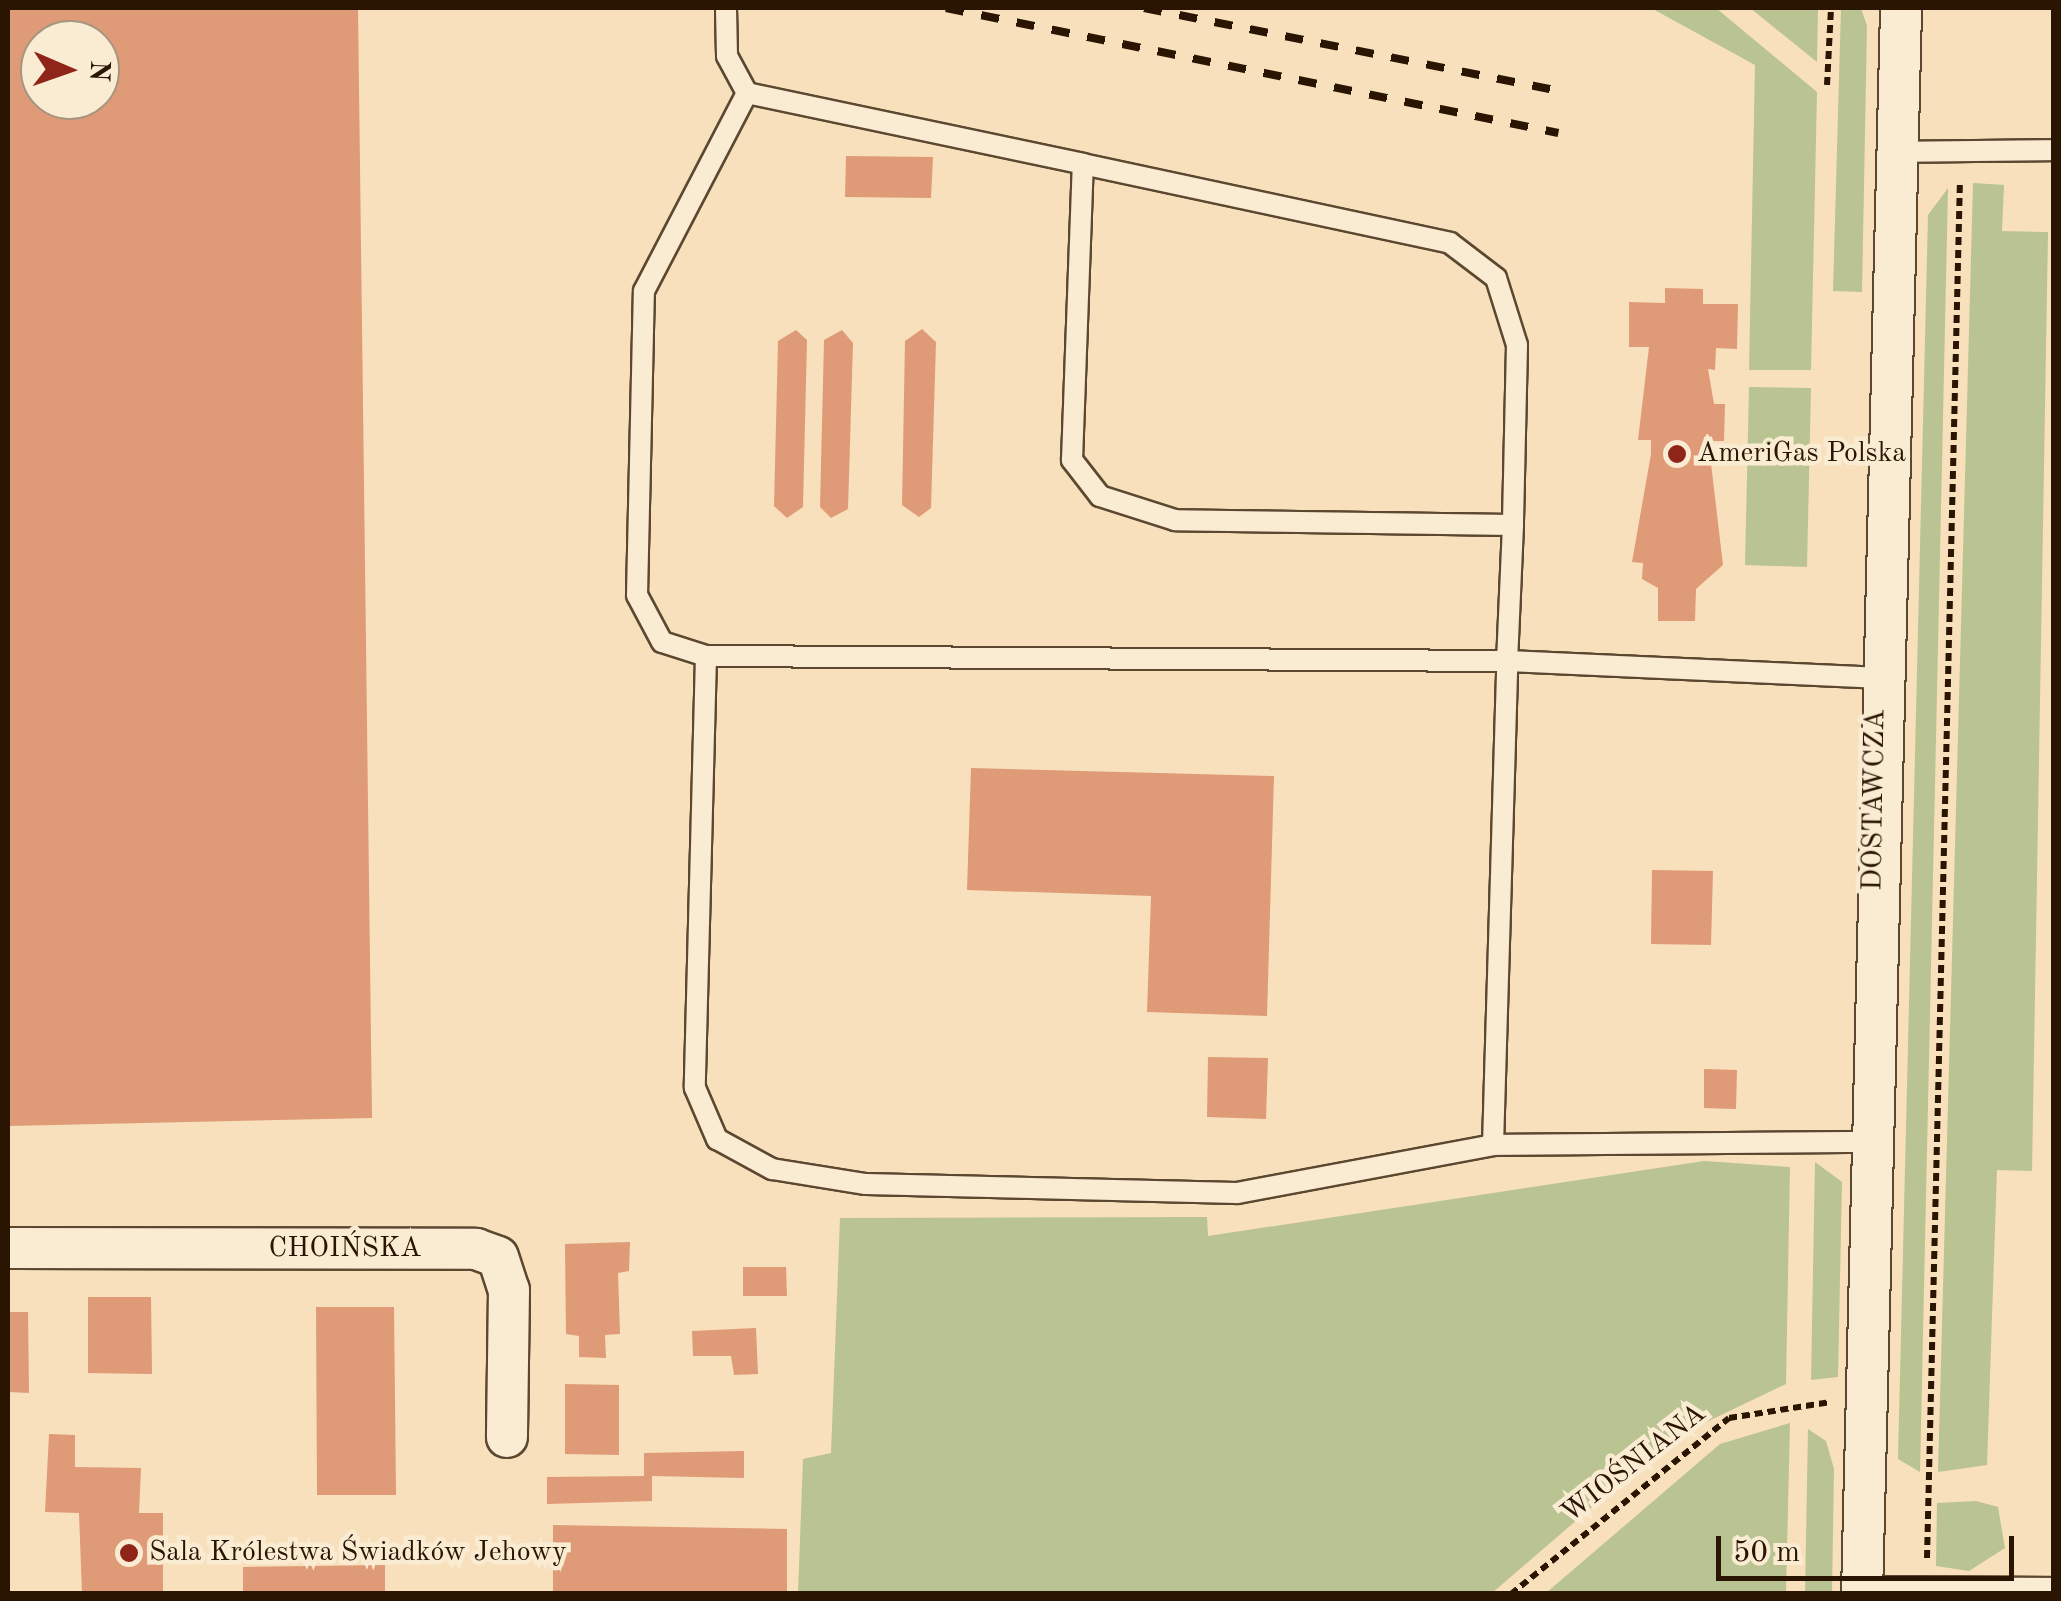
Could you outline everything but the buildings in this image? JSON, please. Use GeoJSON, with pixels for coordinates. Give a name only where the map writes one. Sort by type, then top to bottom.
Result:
{"type":"FeatureCollection","features":[{"type":"Feature","properties":{"kind":"street","name":"DOSTAWCZA"},"geometry":{"type":"LineString","coordinates":[[1862,1590],[1862,1399],[1878,678],[1901,8]]}},
{"type":"Feature","properties":{"kind":"street","name":"CHOIŃSKA"},"geometry":{"type":"LineString","coordinates":[[8,1248],[476,1249],[498,1257],[510,1290],[507,1437]]}},
{"type":"Feature","properties":{"kind":"lane"},"geometry":{"type":"LineString","coordinates":[[726,8],[726,56],[747,92],[1450,243],[1496,278],[1517,345],[1492,1145]]}},
{"type":"Feature","properties":{"kind":"lane"},"geometry":{"type":"LineString","coordinates":[[747,92],[644,292],[637,595],[662,642],[706,656],[1508,660],[1878,678]]}},
{"type":"Feature","properties":{"kind":"lane"},"geometry":{"type":"LineString","coordinates":[[1896,152],[2054,150]]}},
{"type":"Feature","properties":{"kind":"lane"},"geometry":{"type":"LineString","coordinates":[[1084,164],[1072,460],[1100,496],[1175,520],[1513,525]]}},
{"type":"Feature","properties":{"kind":"lane"},"geometry":{"type":"LineString","coordinates":[[706,656],[695,1088],[716,1138],[772,1169],[866,1184],[1238,1193],[1492,1145],[1868,1142]]}},
{"type":"Feature","properties":{"kind":"lane"},"geometry":{"type":"LineString","coordinates":[[1862,1590],[2054,1588]]}},
{"type":"Feature","properties":{"kind":"path"},"geometry":{"type":"LineString","coordinates":[[1827,84],[1830,8]]}},
{"type":"Feature","properties":{"kind":"path"},"geometry":{"type":"LineString","coordinates":[[1926,1587],[1961,150]]}},
{"type":"Feature","properties":{"kind":"path","name":"WIOŚNIANA"},"geometry":{"type":"LineString","coordinates":[[1511,1594],[1728,1418],[1862,1399]]}},
{"type":"Feature","properties":{"kind":"green space"},"geometry":{"type":"Polygon","coordinates":[[[1651,8],[1716,8],[1817,92],[1811,370],[1749,370],[1755,65],[1651,8]]]}},
{"type":"Feature","properties":{"kind":"green space"},"geometry":{"type":"Polygon","coordinates":[[[1750,8],[1818,8],[1817,62],[1750,8]]]}},
{"type":"Feature","properties":{"kind":"green space"},"geometry":{"type":"Polygon","coordinates":[[[1841,8],[1861,8],[1867,26],[1862,292],[1833,291],[1841,8]]]}},
{"type":"Feature","properties":{"kind":"green space"},"geometry":{"type":"Polygon","coordinates":[[[1973,183],[2004,185],[2002,231],[2048,232],[2032,1171],[1997,1170],[1987,1465],[1938,1472],[1973,183]]]}},
{"type":"Feature","properties":{"kind":"green space"},"geometry":{"type":"Polygon","coordinates":[[[1948,188],[1920,1472],[1898,1459],[1928,215],[1948,188]]]}},
{"type":"Feature","properties":{"kind":"green space"},"geometry":{"type":"Polygon","coordinates":[[[1749,387],[1811,388],[1807,567],[1745,565],[1749,387]]]}},
{"type":"Feature","properties":{"kind":"green space"},"geometry":{"type":"Polygon","coordinates":[[[1704,1161],[1790,1167],[1786,1384],[1671,1439],[1492,1593],[798,1593],[803,1459],[831,1453],[840,1218],[1207,1217],[1208,1236],[1704,1161]]]}},
{"type":"Feature","properties":{"kind":"green space"},"geometry":{"type":"Polygon","coordinates":[[[1815,1162],[1842,1182],[1838,1377],[1811,1380],[1815,1162]]]}},
{"type":"Feature","properties":{"kind":"green space"},"geometry":{"type":"Polygon","coordinates":[[[1790,1423],[1786,1593],[1546,1593],[1720,1444],[1790,1423]]]}},
{"type":"Feature","properties":{"kind":"green space"},"geometry":{"type":"Polygon","coordinates":[[[1808,1429],[1826,1441],[1834,1469],[1832,1593],[1805,1593],[1808,1429]]]}},
{"type":"Feature","properties":{"kind":"green space"},"geometry":{"type":"Polygon","coordinates":[[[1976,1501],[1998,1507],[2005,1548],[1969,1571],[1936,1566],[1937,1503],[1976,1501]]]}},
{"type":"Feature","properties":{"kind":"railway"},"geometry":{"type":"LineString","coordinates":[[946,8],[1558,133]]}},
{"type":"Feature","properties":{"kind":"railway"},"geometry":{"type":"LineString","coordinates":[[1144,8],[1566,92]]}},
{"type":"Feature","properties":{"kind":"place","name":"AmeriGas Polska"},"geometry":{"type":"Point","coordinates":[1677,454]}},
{"type":"Feature","properties":{"kind":"place","name":"Sala Królestwa Świadków Jehowy"},"geometry":{"type":"Point","coordinates":[129,1553]}}]}
